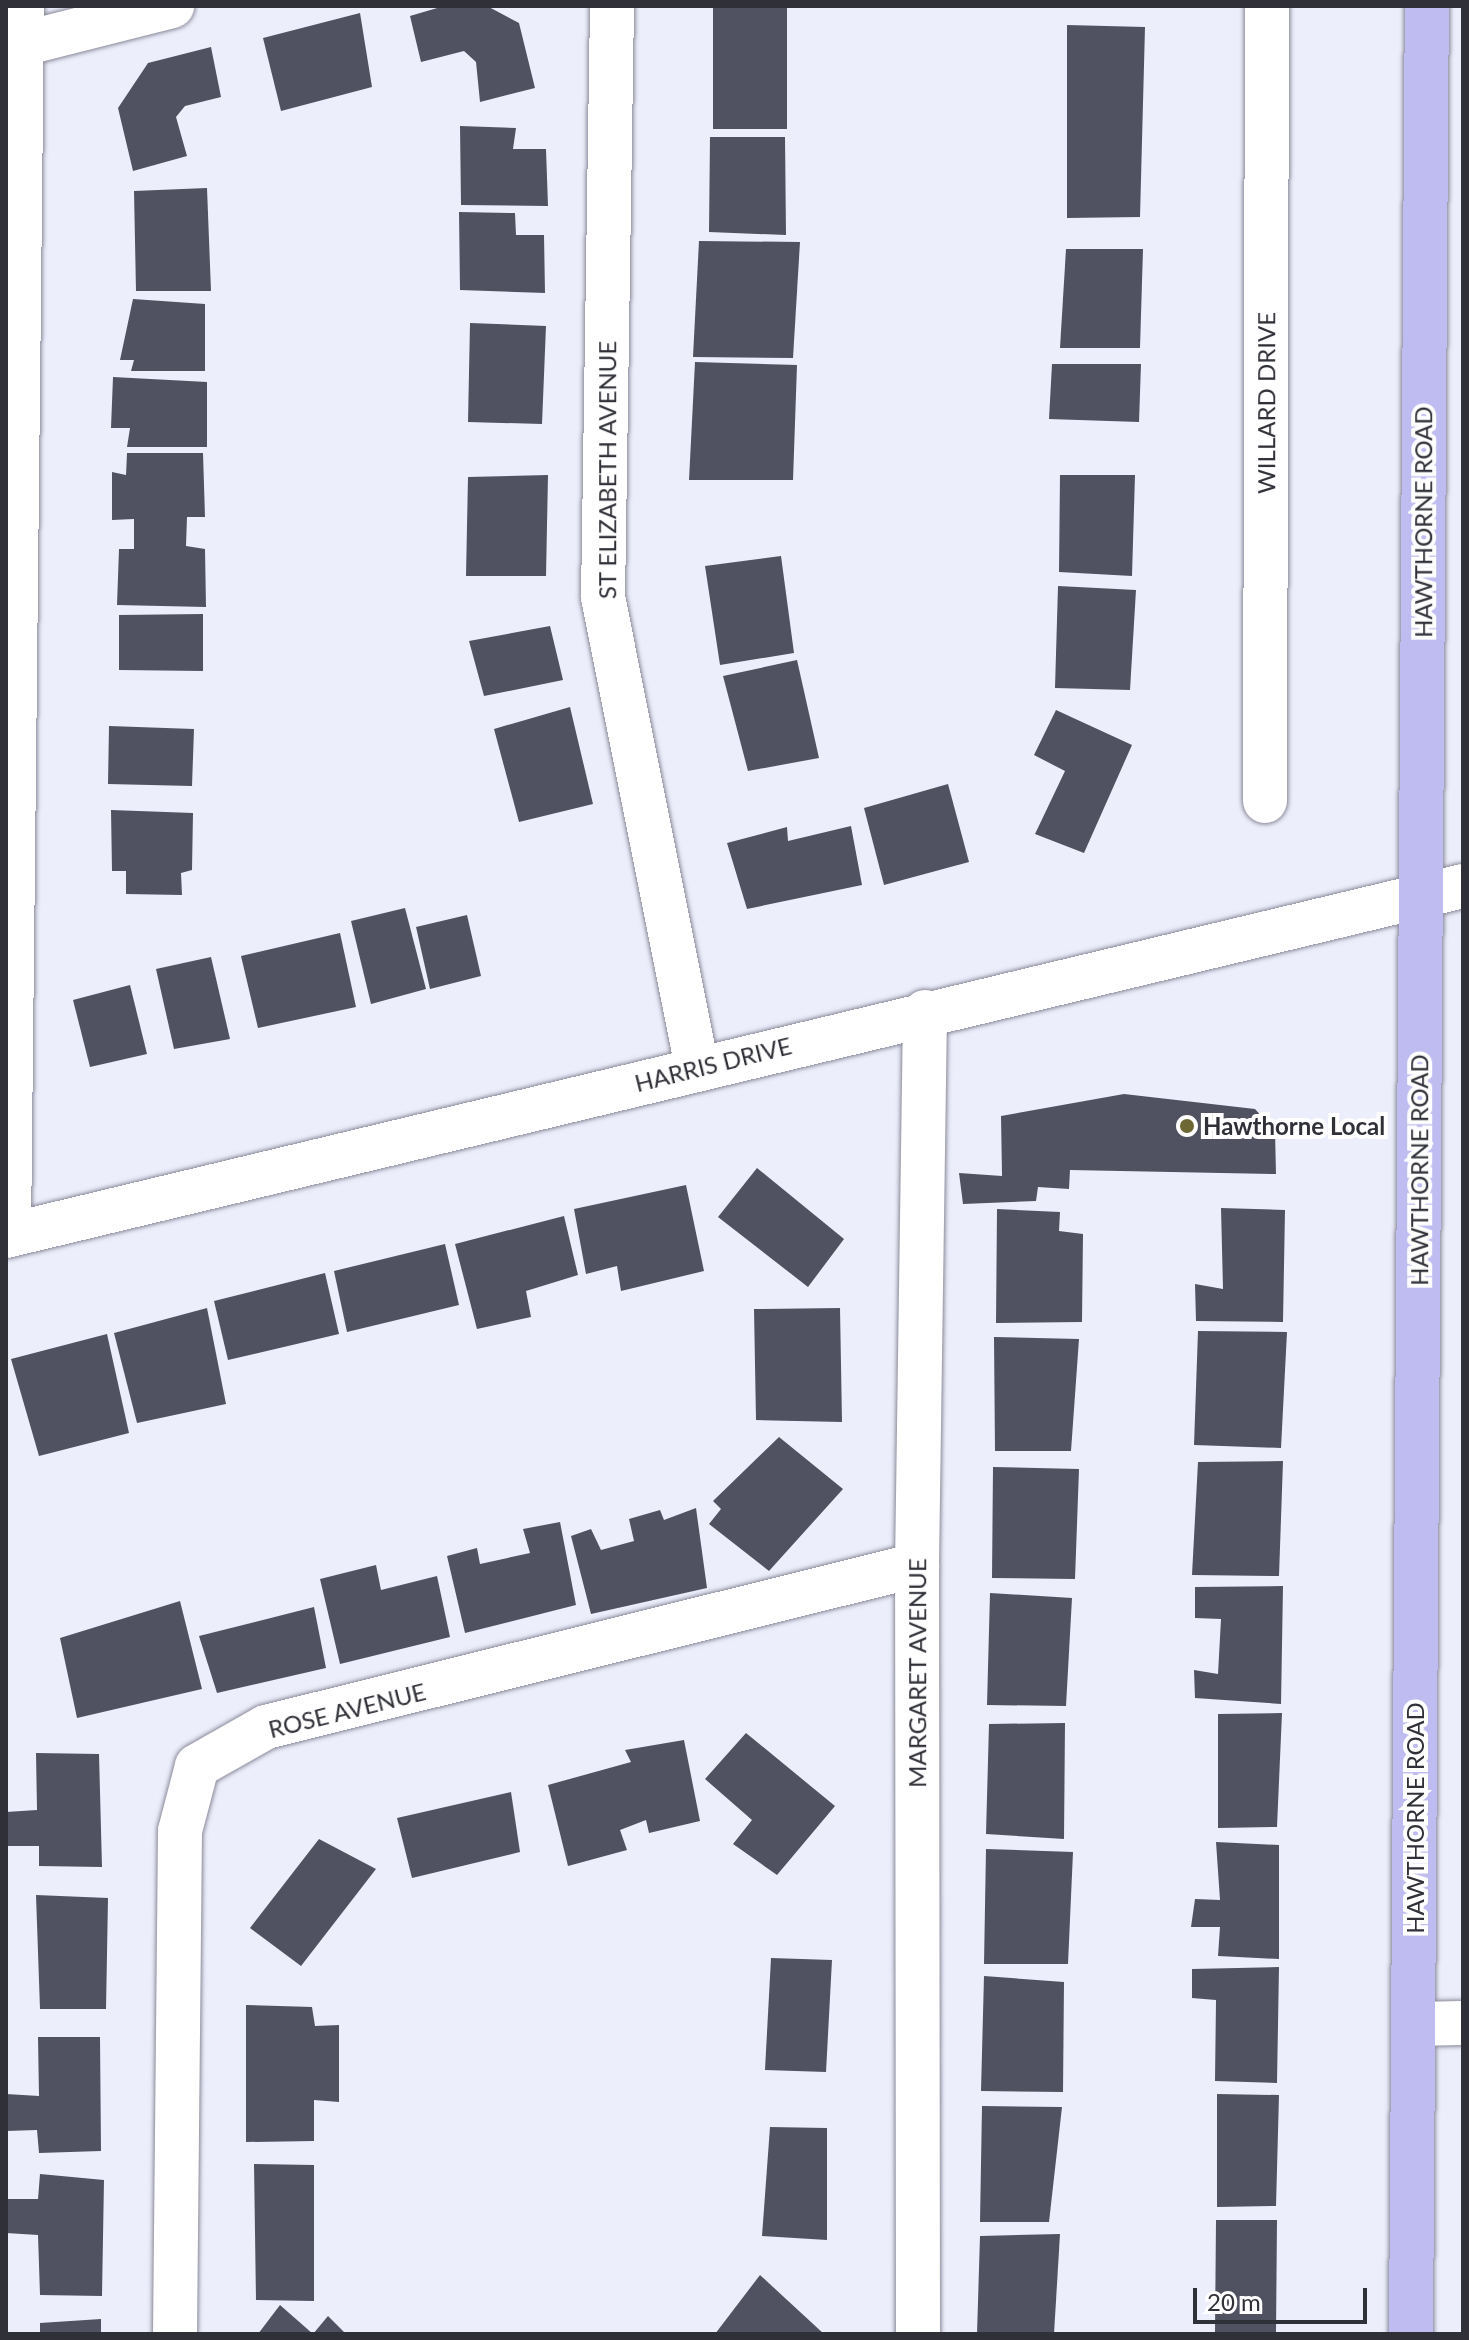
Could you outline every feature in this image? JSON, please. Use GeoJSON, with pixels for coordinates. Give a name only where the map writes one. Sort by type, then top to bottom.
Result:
{"type":"FeatureCollection","features":[{"type":"Feature","properties":{"kind":"main road","name":"HAWTHORNE ROAD"},"geometry":{"type":"LineString","coordinates":[[1411,2334],[1427,6]]}},
{"type":"Feature","properties":{"kind":"street"},"geometry":{"type":"LineString","coordinates":[[7,1236],[12,390],[22,25],[172,6]]}},
{"type":"Feature","properties":{"kind":"street","name":"ST ELIZABETH AVENUE"},"geometry":{"type":"LineString","coordinates":[[612,6],[603,597],[697,1068]]}},
{"type":"Feature","properties":{"kind":"street","name":"WILLARD DRIVE"},"geometry":{"type":"LineString","coordinates":[[1265,801],[1267,6]]}},
{"type":"Feature","properties":{"kind":"street","name":"HARRIS DRIVE"},"geometry":{"type":"LineString","coordinates":[[7,1236],[1420,893],[1463,886]]}},
{"type":"Feature","properties":{"kind":"street","name":"MARGARET AVENUE"},"geometry":{"type":"LineString","coordinates":[[918,2334],[917,1565],[925,1012]]}},
{"type":"Feature","properties":{"kind":"street","name":"ROSE AVENUE"},"geometry":{"type":"LineString","coordinates":[[175,2334],[180,1831],[197,1766],[266,1727],[917,1565]]}},
{"type":"Feature","properties":{"kind":"street"},"geometry":{"type":"LineString","coordinates":[[1414,2024],[1463,2023]]}},
{"type":"Feature","properties":{"kind":"building"},"geometry":{"type":"Polygon","coordinates":[[[444,6],[487,6],[519,23],[535,88],[480,102],[476,62],[464,51],[421,62],[410,16],[444,6]]]}},
{"type":"Feature","properties":{"kind":"building"},"geometry":{"type":"Polygon","coordinates":[[[713,6],[787,6],[787,129],[713,129],[713,6]]]}},
{"type":"Feature","properties":{"kind":"building"},"geometry":{"type":"Polygon","coordinates":[[[360,13],[372,87],[281,111],[263,38],[360,13]]]}},
{"type":"Feature","properties":{"kind":"building"},"geometry":{"type":"Polygon","coordinates":[[[1067,25],[1145,27],[1140,217],[1067,218],[1067,25]]]}},
{"type":"Feature","properties":{"kind":"building"},"geometry":{"type":"Polygon","coordinates":[[[211,47],[221,97],[185,106],[176,117],[187,156],[133,171],[118,108],[148,63],[211,47]]]}},
{"type":"Feature","properties":{"kind":"building"},"geometry":{"type":"Polygon","coordinates":[[[460,126],[516,128],[513,149],[546,149],[548,206],[461,205],[460,126]]]}},
{"type":"Feature","properties":{"kind":"building"},"geometry":{"type":"Polygon","coordinates":[[[710,137],[785,137],[786,235],[709,232],[710,137]]]}},
{"type":"Feature","properties":{"kind":"building"},"geometry":{"type":"Polygon","coordinates":[[[207,188],[211,291],[136,291],[134,191],[207,188]]]}},
{"type":"Feature","properties":{"kind":"building"},"geometry":{"type":"Polygon","coordinates":[[[459,212],[515,213],[516,235],[544,235],[545,293],[460,290],[459,212]]]}},
{"type":"Feature","properties":{"kind":"building"},"geometry":{"type":"Polygon","coordinates":[[[699,241],[800,242],[793,358],[693,357],[699,241]]]}},
{"type":"Feature","properties":{"kind":"building"},"geometry":{"type":"Polygon","coordinates":[[[1066,249],[1143,249],[1140,348],[1060,348],[1066,249]]]}},
{"type":"Feature","properties":{"kind":"building"},"geometry":{"type":"Polygon","coordinates":[[[133,299],[205,304],[205,371],[131,371],[134,360],[120,360],[133,299]]]}},
{"type":"Feature","properties":{"kind":"building"},"geometry":{"type":"Polygon","coordinates":[[[470,323],[546,326],[542,424],[468,422],[470,323]]]}},
{"type":"Feature","properties":{"kind":"building"},"geometry":{"type":"Polygon","coordinates":[[[695,362],[797,365],[793,480],[689,480],[695,362]]]}},
{"type":"Feature","properties":{"kind":"building"},"geometry":{"type":"Polygon","coordinates":[[[1052,364],[1141,364],[1139,422],[1049,419],[1052,364]]]}},
{"type":"Feature","properties":{"kind":"building"},"geometry":{"type":"Polygon","coordinates":[[[113,377],[207,382],[207,447],[127,447],[130,428],[111,428],[113,377]]]}},
{"type":"Feature","properties":{"kind":"building"},"geometry":{"type":"Polygon","coordinates":[[[127,453],[203,453],[205,517],[187,517],[186,546],[205,549],[206,607],[117,605],[119,549],[134,549],[134,519],[112,520],[112,472],[126,475],[127,453]]]}},
{"type":"Feature","properties":{"kind":"building"},"geometry":{"type":"Polygon","coordinates":[[[548,475],[546,576],[466,576],[468,477],[548,475]]]}},
{"type":"Feature","properties":{"kind":"building"},"geometry":{"type":"Polygon","coordinates":[[[1060,475],[1135,475],[1132,576],[1059,572],[1060,475]]]}},
{"type":"Feature","properties":{"kind":"building"},"geometry":{"type":"Polygon","coordinates":[[[781,556],[794,653],[720,665],[705,566],[781,556]]]}},
{"type":"Feature","properties":{"kind":"building"},"geometry":{"type":"Polygon","coordinates":[[[1058,586],[1136,590],[1130,690],[1055,688],[1058,586]]]}},
{"type":"Feature","properties":{"kind":"building"},"geometry":{"type":"Polygon","coordinates":[[[203,614],[203,671],[119,670],[119,615],[203,614]]]}},
{"type":"Feature","properties":{"kind":"building"},"geometry":{"type":"Polygon","coordinates":[[[550,626],[563,680],[484,696],[469,641],[550,626]]]}},
{"type":"Feature","properties":{"kind":"building"},"geometry":{"type":"Polygon","coordinates":[[[797,660],[819,758],[748,771],[723,676],[797,660]]]}},
{"type":"Feature","properties":{"kind":"building"},"geometry":{"type":"Polygon","coordinates":[[[570,707],[593,804],[519,822],[494,729],[570,707]]]}},
{"type":"Feature","properties":{"kind":"building"},"geometry":{"type":"Polygon","coordinates":[[[1056,710],[1132,745],[1084,853],[1035,834],[1065,771],[1034,755],[1056,710]]]}},
{"type":"Feature","properties":{"kind":"building"},"geometry":{"type":"Polygon","coordinates":[[[109,726],[194,729],[192,786],[108,784],[109,726]]]}},
{"type":"Feature","properties":{"kind":"building"},"geometry":{"type":"Polygon","coordinates":[[[948,784],[969,862],[884,885],[864,808],[948,784]]]}},
{"type":"Feature","properties":{"kind":"building"},"geometry":{"type":"Polygon","coordinates":[[[111,810],[193,813],[192,870],[181,873],[182,895],[126,894],[126,871],[112,871],[111,810]]]}},
{"type":"Feature","properties":{"kind":"building"},"geometry":{"type":"Polygon","coordinates":[[[851,826],[862,885],[747,909],[727,843],[787,827],[788,841],[851,826]]]}},
{"type":"Feature","properties":{"kind":"building"},"geometry":{"type":"Polygon","coordinates":[[[405,908],[426,989],[371,1004],[351,921],[405,908]]]}},
{"type":"Feature","properties":{"kind":"building"},"geometry":{"type":"Polygon","coordinates":[[[467,915],[481,976],[430,989],[416,927],[467,915]]]}},
{"type":"Feature","properties":{"kind":"building"},"geometry":{"type":"Polygon","coordinates":[[[340,933],[356,1007],[258,1028],[241,956],[340,933]]]}},
{"type":"Feature","properties":{"kind":"building"},"geometry":{"type":"Polygon","coordinates":[[[211,957],[230,1039],[174,1049],[156,969],[211,957]]]}},
{"type":"Feature","properties":{"kind":"building"},"geometry":{"type":"Polygon","coordinates":[[[130,985],[147,1054],[90,1067],[73,1000],[130,985]]]}},
{"type":"Feature","properties":{"kind":"building"},"geometry":{"type":"Polygon","coordinates":[[[1124,1094],[1255,1109],[1275,1131],[1276,1174],[1070,1170],[1069,1189],[1038,1187],[1036,1201],[963,1204],[959,1173],[1002,1176],[1001,1116],[1124,1094]]]}},
{"type":"Feature","properties":{"kind":"building"},"geometry":{"type":"Polygon","coordinates":[[[757,1168],[844,1239],[808,1287],[718,1217],[757,1168]]]}},
{"type":"Feature","properties":{"kind":"building"},"geometry":{"type":"Polygon","coordinates":[[[686,1185],[704,1271],[621,1291],[617,1266],[586,1274],[574,1209],[686,1185]]]}},
{"type":"Feature","properties":{"kind":"building"},"geometry":{"type":"Polygon","coordinates":[[[1221,1208],[1285,1210],[1283,1322],[1196,1321],[1195,1284],[1223,1289],[1221,1208]]]}},
{"type":"Feature","properties":{"kind":"building"},"geometry":{"type":"Polygon","coordinates":[[[997,1209],[1060,1212],[1059,1231],[1083,1234],[1082,1322],[996,1323],[997,1209]]]}},
{"type":"Feature","properties":{"kind":"building"},"geometry":{"type":"Polygon","coordinates":[[[564,1216],[578,1275],[526,1291],[531,1317],[477,1329],[455,1244],[564,1216]]]}},
{"type":"Feature","properties":{"kind":"building"},"geometry":{"type":"Polygon","coordinates":[[[445,1244],[459,1305],[347,1332],[334,1271],[445,1244]]]}},
{"type":"Feature","properties":{"kind":"building"},"geometry":{"type":"Polygon","coordinates":[[[325,1273],[339,1334],[228,1360],[214,1301],[325,1273]]]}},
{"type":"Feature","properties":{"kind":"building"},"geometry":{"type":"Polygon","coordinates":[[[207,1308],[226,1404],[137,1423],[114,1333],[207,1308]]]}},
{"type":"Feature","properties":{"kind":"building"},"geometry":{"type":"Polygon","coordinates":[[[840,1308],[842,1422],[756,1420],[754,1309],[840,1308]]]}},
{"type":"Feature","properties":{"kind":"building"},"geometry":{"type":"Polygon","coordinates":[[[1198,1331],[1287,1332],[1281,1448],[1194,1445],[1198,1331]]]}},
{"type":"Feature","properties":{"kind":"building"},"geometry":{"type":"Polygon","coordinates":[[[107,1334],[129,1433],[39,1456],[11,1359],[107,1334]]]}},
{"type":"Feature","properties":{"kind":"building"},"geometry":{"type":"Polygon","coordinates":[[[994,1337],[1079,1339],[1071,1451],[995,1451],[994,1337]]]}},
{"type":"Feature","properties":{"kind":"building"},"geometry":{"type":"Polygon","coordinates":[[[779,1437],[843,1489],[769,1571],[709,1524],[721,1509],[713,1501],[779,1437]]]}},
{"type":"Feature","properties":{"kind":"building"},"geometry":{"type":"Polygon","coordinates":[[[1283,1461],[1279,1576],[1192,1575],[1198,1462],[1283,1461]]]}},
{"type":"Feature","properties":{"kind":"building"},"geometry":{"type":"Polygon","coordinates":[[[993,1467],[1079,1469],[1075,1579],[992,1578],[993,1467]]]}},
{"type":"Feature","properties":{"kind":"building"},"geometry":{"type":"Polygon","coordinates":[[[696,1508],[707,1588],[591,1614],[571,1536],[591,1529],[601,1550],[634,1541],[629,1519],[660,1510],[664,1520],[696,1508]]]}},
{"type":"Feature","properties":{"kind":"building"},"geometry":{"type":"Polygon","coordinates":[[[560,1522],[576,1605],[465,1633],[447,1556],[477,1548],[480,1564],[530,1553],[523,1529],[560,1522]]]}},
{"type":"Feature","properties":{"kind":"building"},"geometry":{"type":"Polygon","coordinates":[[[376,1565],[381,1590],[437,1576],[450,1637],[340,1664],[320,1579],[376,1565]]]}},
{"type":"Feature","properties":{"kind":"building"},"geometry":{"type":"Polygon","coordinates":[[[1283,1586],[1281,1704],[1195,1698],[1194,1670],[1218,1674],[1221,1619],[1195,1618],[1195,1587],[1283,1586]]]}},
{"type":"Feature","properties":{"kind":"building"},"geometry":{"type":"Polygon","coordinates":[[[990,1593],[1072,1598],[1066,1706],[987,1705],[990,1593]]]}},
{"type":"Feature","properties":{"kind":"building"},"geometry":{"type":"Polygon","coordinates":[[[180,1601],[202,1689],[77,1718],[60,1638],[180,1601]]]}},
{"type":"Feature","properties":{"kind":"building"},"geometry":{"type":"Polygon","coordinates":[[[314,1607],[326,1668],[217,1693],[199,1636],[314,1607]]]}},
{"type":"Feature","properties":{"kind":"building"},"geometry":{"type":"Polygon","coordinates":[[[1282,1713],[1277,1827],[1218,1828],[1218,1714],[1282,1713]]]}},
{"type":"Feature","properties":{"kind":"building"},"geometry":{"type":"Polygon","coordinates":[[[1065,1723],[1064,1839],[986,1834],[989,1724],[1065,1723]]]}},
{"type":"Feature","properties":{"kind":"building"},"geometry":{"type":"Polygon","coordinates":[[[746,1733],[835,1806],[777,1875],[733,1844],[752,1820],[705,1779],[746,1733]]]}},
{"type":"Feature","properties":{"kind":"building"},"geometry":{"type":"Polygon","coordinates":[[[684,1740],[700,1821],[649,1833],[646,1820],[620,1830],[627,1850],[568,1866],[548,1785],[631,1762],[625,1750],[684,1740]]]}},
{"type":"Feature","properties":{"kind":"building"},"geometry":{"type":"Polygon","coordinates":[[[36,1753],[99,1754],[102,1867],[39,1866],[39,1846],[6,1846],[6,1812],[37,1810],[36,1753]]]}},
{"type":"Feature","properties":{"kind":"building"},"geometry":{"type":"Polygon","coordinates":[[[511,1792],[520,1852],[412,1878],[397,1818],[511,1792]]]}},
{"type":"Feature","properties":{"kind":"building"},"geometry":{"type":"Polygon","coordinates":[[[319,1839],[376,1869],[301,1966],[250,1928],[319,1839]]]}},
{"type":"Feature","properties":{"kind":"building"},"geometry":{"type":"Polygon","coordinates":[[[1216,1842],[1279,1845],[1279,1959],[1218,1956],[1220,1927],[1191,1927],[1195,1899],[1220,1900],[1216,1842]]]}},
{"type":"Feature","properties":{"kind":"building"},"geometry":{"type":"Polygon","coordinates":[[[986,1849],[1073,1852],[1068,1964],[984,1964],[986,1849]]]}},
{"type":"Feature","properties":{"kind":"building"},"geometry":{"type":"Polygon","coordinates":[[[36,1895],[108,1898],[106,2009],[40,2009],[36,1895]]]}},
{"type":"Feature","properties":{"kind":"building"},"geometry":{"type":"Polygon","coordinates":[[[771,1958],[832,1960],[826,2072],[765,2070],[771,1958]]]}},
{"type":"Feature","properties":{"kind":"building"},"geometry":{"type":"Polygon","coordinates":[[[1279,1967],[1277,2083],[1215,2081],[1216,2000],[1192,1998],[1192,1969],[1279,1967]]]}},
{"type":"Feature","properties":{"kind":"building"},"geometry":{"type":"Polygon","coordinates":[[[984,1976],[1064,1982],[1063,2092],[981,2091],[984,1976]]]}},
{"type":"Feature","properties":{"kind":"building"},"geometry":{"type":"Polygon","coordinates":[[[246,2005],[312,2007],[315,2026],[339,2025],[339,2102],[314,2100],[314,2141],[246,2142],[246,2005]]]}},
{"type":"Feature","properties":{"kind":"building"},"geometry":{"type":"Polygon","coordinates":[[[38,2037],[100,2037],[101,2151],[39,2153],[37,2130],[6,2131],[6,2094],[39,2096],[38,2037]]]}},
{"type":"Feature","properties":{"kind":"building"},"geometry":{"type":"Polygon","coordinates":[[[1217,2094],[1279,2095],[1276,2206],[1217,2207],[1217,2094]]]}},
{"type":"Feature","properties":{"kind":"building"},"geometry":{"type":"Polygon","coordinates":[[[982,2106],[1062,2107],[1049,2222],[980,2222],[982,2106]]]}},
{"type":"Feature","properties":{"kind":"building"},"geometry":{"type":"Polygon","coordinates":[[[770,2127],[827,2128],[827,2240],[762,2236],[770,2127]]]}},
{"type":"Feature","properties":{"kind":"building"},"geometry":{"type":"Polygon","coordinates":[[[254,2164],[314,2165],[314,2301],[256,2300],[254,2164]]]}},
{"type":"Feature","properties":{"kind":"building"},"geometry":{"type":"Polygon","coordinates":[[[40,2174],[104,2180],[102,2296],[40,2295],[38,2235],[6,2233],[6,2199],[38,2199],[40,2174]]]}},
{"type":"Feature","properties":{"kind":"building"},"geometry":{"type":"Polygon","coordinates":[[[1216,2220],[1277,2220],[1276,2333],[1215,2333],[1216,2220]]]}},
{"type":"Feature","properties":{"kind":"building"},"geometry":{"type":"Polygon","coordinates":[[[1060,2234],[1054,2334],[977,2334],[980,2236],[1060,2234]]]}},
{"type":"Feature","properties":{"kind":"building"},"geometry":{"type":"Polygon","coordinates":[[[760,2275],[824,2334],[715,2334],[760,2275]]]}},
{"type":"Feature","properties":{"kind":"building"},"geometry":{"type":"Polygon","coordinates":[[[280,2305],[313,2334],[258,2334],[280,2305]]]}},
{"type":"Feature","properties":{"kind":"building"},"geometry":{"type":"Polygon","coordinates":[[[328,2316],[346,2334],[313,2334],[328,2316]]]}},
{"type":"Feature","properties":{"kind":"building"},"geometry":{"type":"Polygon","coordinates":[[[101,2319],[101,2334],[40,2334],[40,2323],[101,2319]]]}},
{"type":"Feature","properties":{"kind":"place","name":"Hawthorne Local"},"geometry":{"type":"Point","coordinates":[1187,1126]}}]}
